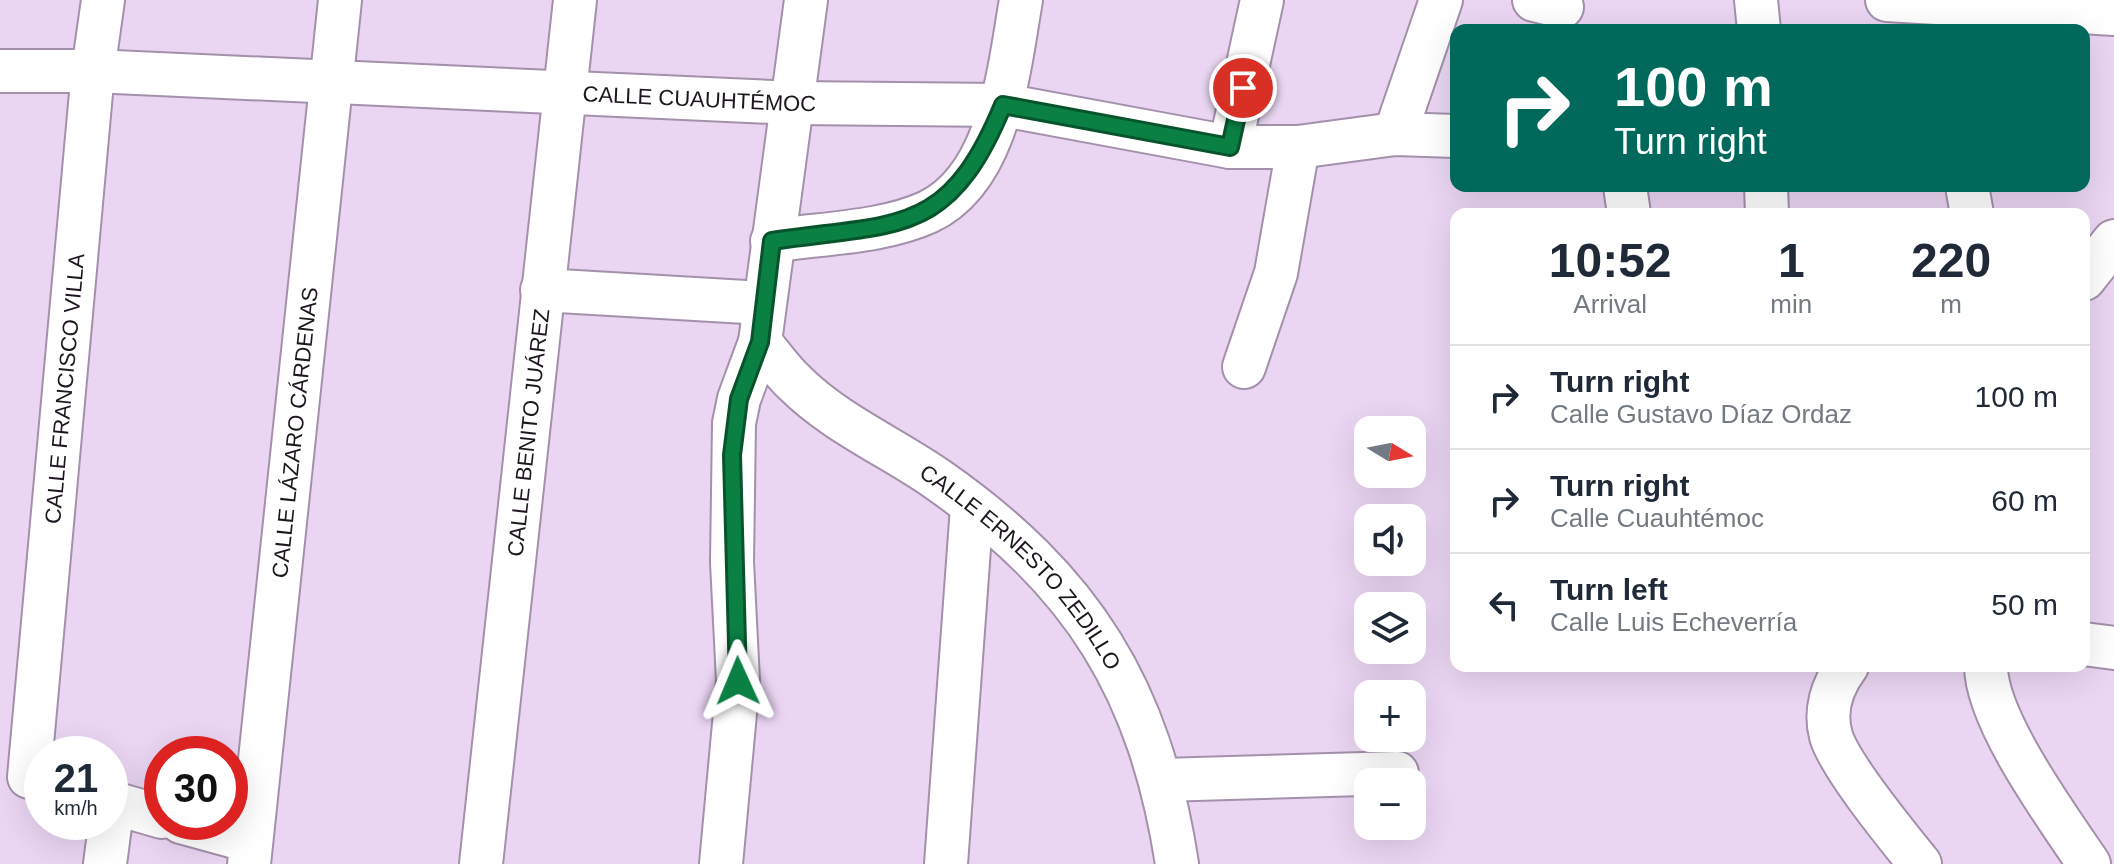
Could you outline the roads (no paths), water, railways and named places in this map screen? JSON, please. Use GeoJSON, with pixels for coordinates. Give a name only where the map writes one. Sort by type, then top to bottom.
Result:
{"type":"FeatureCollection","features":[{"type":"Feature","properties":{"kind":"street","name":"CALLE FRANCISCO VILLA"},"geometry":{"type":"LineString","coordinates":[[28,736],[93,71],[103,0]]}},
{"type":"Feature","properties":{"kind":"street","name":"CALLE LÁZARO CÁRDENAS"},"geometry":{"type":"LineString","coordinates":[[249,853],[340,0]]}},
{"type":"Feature","properties":{"kind":"street","name":"CALLE BENITO JUÁREZ"},"geometry":{"type":"LineString","coordinates":[[481,864],[575,0]]}},
{"type":"Feature","properties":{"kind":"street"},"geometry":{"type":"LineString","coordinates":[[721,864],[738,681],[732,455],[739,399],[761,322],[806,0]]}},
{"type":"Feature","properties":{"kind":"street"},"geometry":{"type":"LineString","coordinates":[[772,241],[896,223],[930,211],[951,195],[974,168],[1003,105],[1021,0]]}},
{"type":"Feature","properties":{"kind":"street"},"geometry":{"type":"LineString","coordinates":[[1230,147],[1262,0]]}},
{"type":"Feature","properties":{"kind":"street"},"geometry":{"type":"LineString","coordinates":[[1395,134],[1441,0]]}},
{"type":"Feature","properties":{"kind":"street"},"geometry":{"type":"LineString","coordinates":[[1756,0],[1758,24]]}},
{"type":"Feature","properties":{"kind":"street"},"geometry":{"type":"LineString","coordinates":[[1907,1],[1981,12],[2114,14]]}},
{"type":"Feature","properties":{"kind":"street","name":"CALLE CUAUHTÉMOC"},"geometry":{"type":"LineString","coordinates":[[0,71],[93,71],[794,103],[1003,105],[1230,147],[1298,147],[1395,134],[1450,136]]}},
{"type":"Feature","properties":{"kind":"street"},"geometry":{"type":"LineString","coordinates":[[1244,367],[1276,273],[1298,147]]}},
{"type":"Feature","properties":{"kind":"street"},"geometry":{"type":"LineString","coordinates":[[2090,271],[2114,241]]}},
{"type":"Feature","properties":{"kind":"street"},"geometry":{"type":"LineString","coordinates":[[542,290],[761,322]]}},
{"type":"Feature","properties":{"kind":"street","name":"CALLE ERNESTO ZEDILLO"},"geometry":{"type":"LineString","coordinates":[[761,322],[796,384],[939,480],[1032,555],[1080,610],[1115,664],[1162,780],[1177,864]]}},
{"type":"Feature","properties":{"kind":"street"},"geometry":{"type":"LineString","coordinates":[[946,864],[972,507]]}},
{"type":"Feature","properties":{"kind":"street"},"geometry":{"type":"LineString","coordinates":[[2090,645],[2114,648]]}},
{"type":"Feature","properties":{"kind":"street"},"geometry":{"type":"LineString","coordinates":[[1987,672],[1988,687],[2009,736],[2089,864]]}},
{"type":"Feature","properties":{"kind":"street"},"geometry":{"type":"LineString","coordinates":[[1841,674],[1828,710],[1831,737],[1920,864]]}},
{"type":"Feature","properties":{"kind":"street"},"geometry":{"type":"LineString","coordinates":[[1162,780],[1354,774]]}},
{"type":"Feature","properties":{"kind":"street"},"geometry":{"type":"LineString","coordinates":[[105,864],[108,840]]}},
{"type":"Feature","properties":{"kind":"street"},"geometry":{"type":"LineString","coordinates":[[220,840],[249,853]]}}]}
